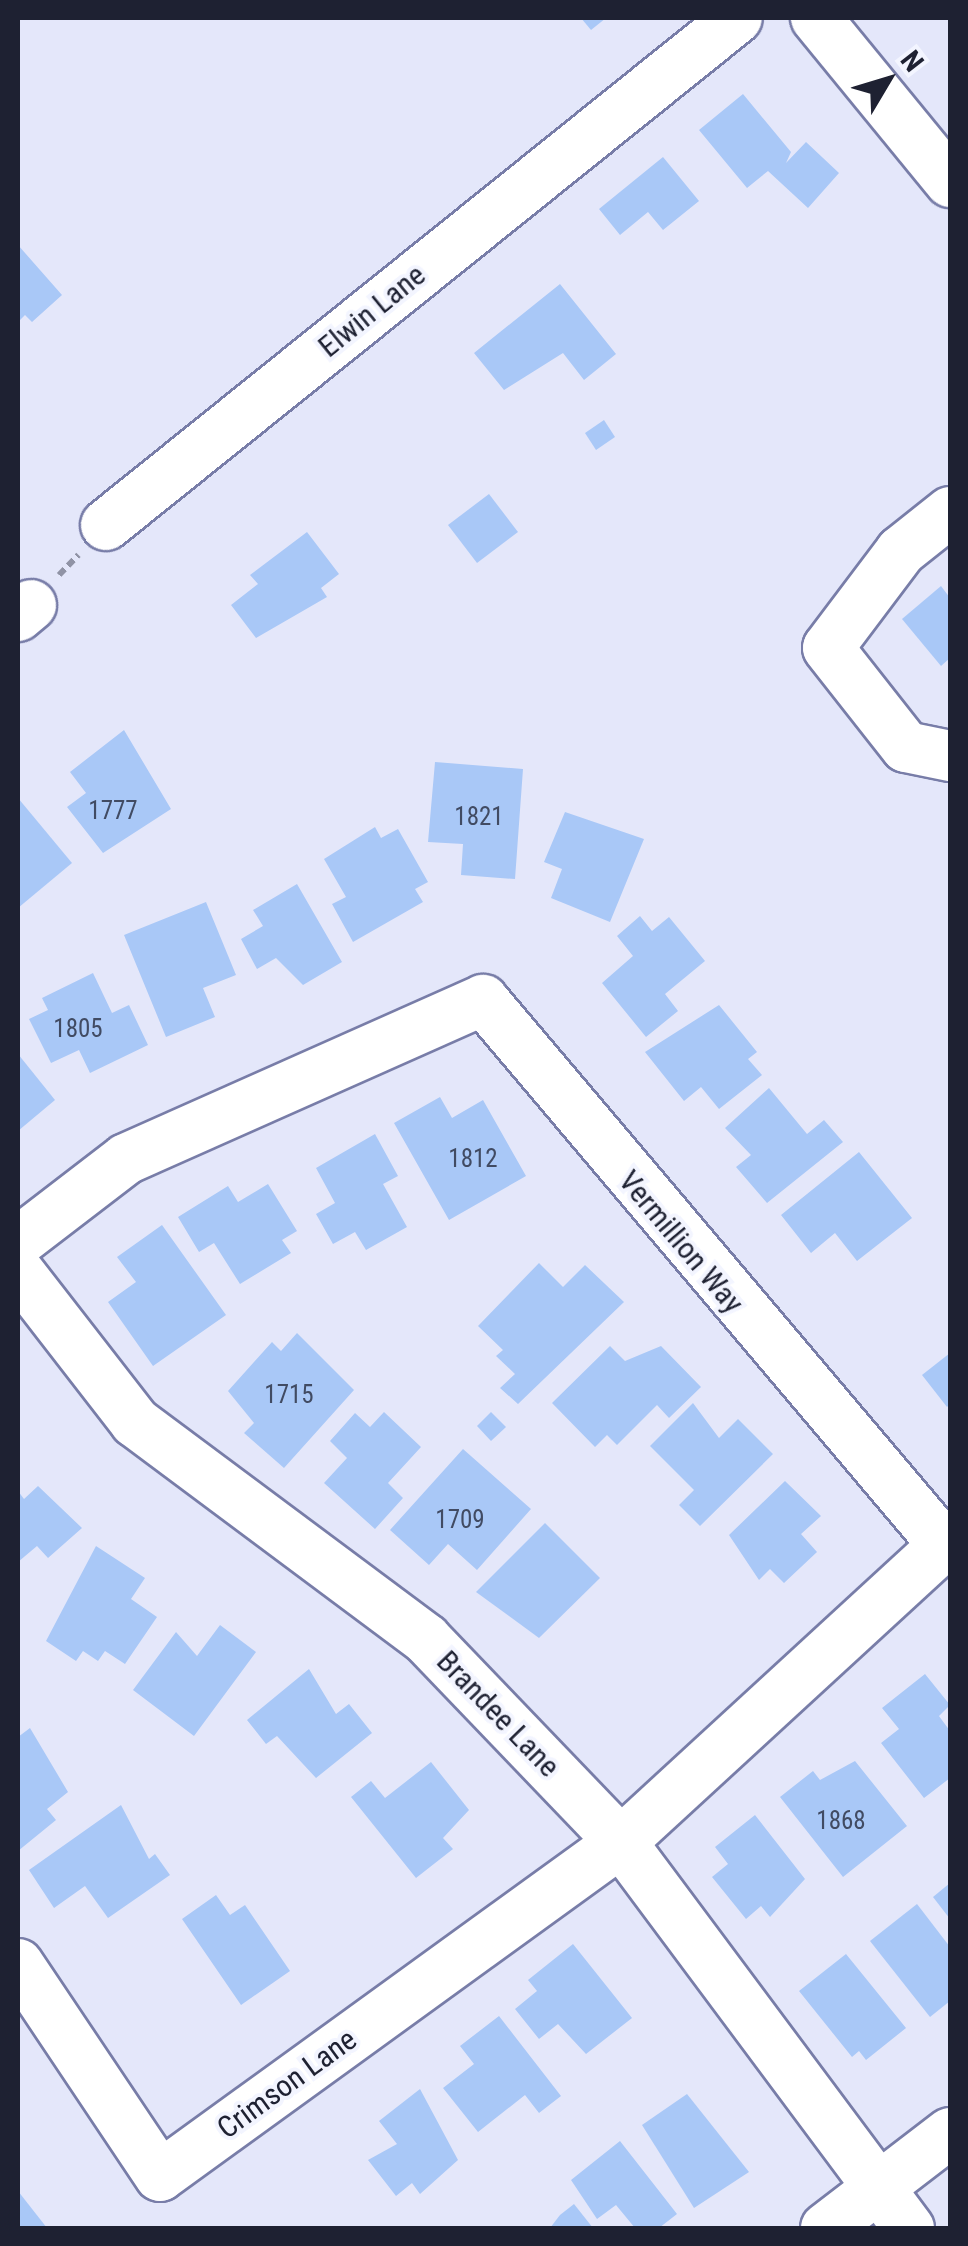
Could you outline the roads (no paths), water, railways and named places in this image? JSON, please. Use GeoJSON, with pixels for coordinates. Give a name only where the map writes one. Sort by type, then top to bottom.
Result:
{"type":"FeatureCollection","features":[{"type":"Feature","properties":{"kind":"street","name":"Elwin Lane"},"geometry":{"type":"LineString","coordinates":[[106,525],[736,18]]}},
{"type":"Feature","properties":{"kind":"street"},"geometry":{"type":"LineString","coordinates":[[816,18],[950,182]]}},
{"type":"Feature","properties":{"kind":"street"},"geometry":{"type":"LineString","coordinates":[[950,512],[901,551],[828,648],[906,747],[950,756]]}},
{"type":"Feature","properties":{"kind":"street","name":"Vermillion Way"},"geometry":{"type":"LineString","coordinates":[[18,1242],[126,1159],[483,1000],[944,1545],[621,1842]]}},
{"type":"Feature","properties":{"kind":"street","name":"Brandee Lane"},"geometry":{"type":"LineString","coordinates":[[18,1271],[135,1422],[426,1639],[621,1842],[909,2228]]}},
{"type":"Feature","properties":{"kind":"street","name":"Crimson Lane"},"geometry":{"type":"LineString","coordinates":[[18,1964],[160,2176],[621,1842]]}},
{"type":"Feature","properties":{"kind":"street"},"geometry":{"type":"LineString","coordinates":[[826,2228],[950,2134]]}}]}
